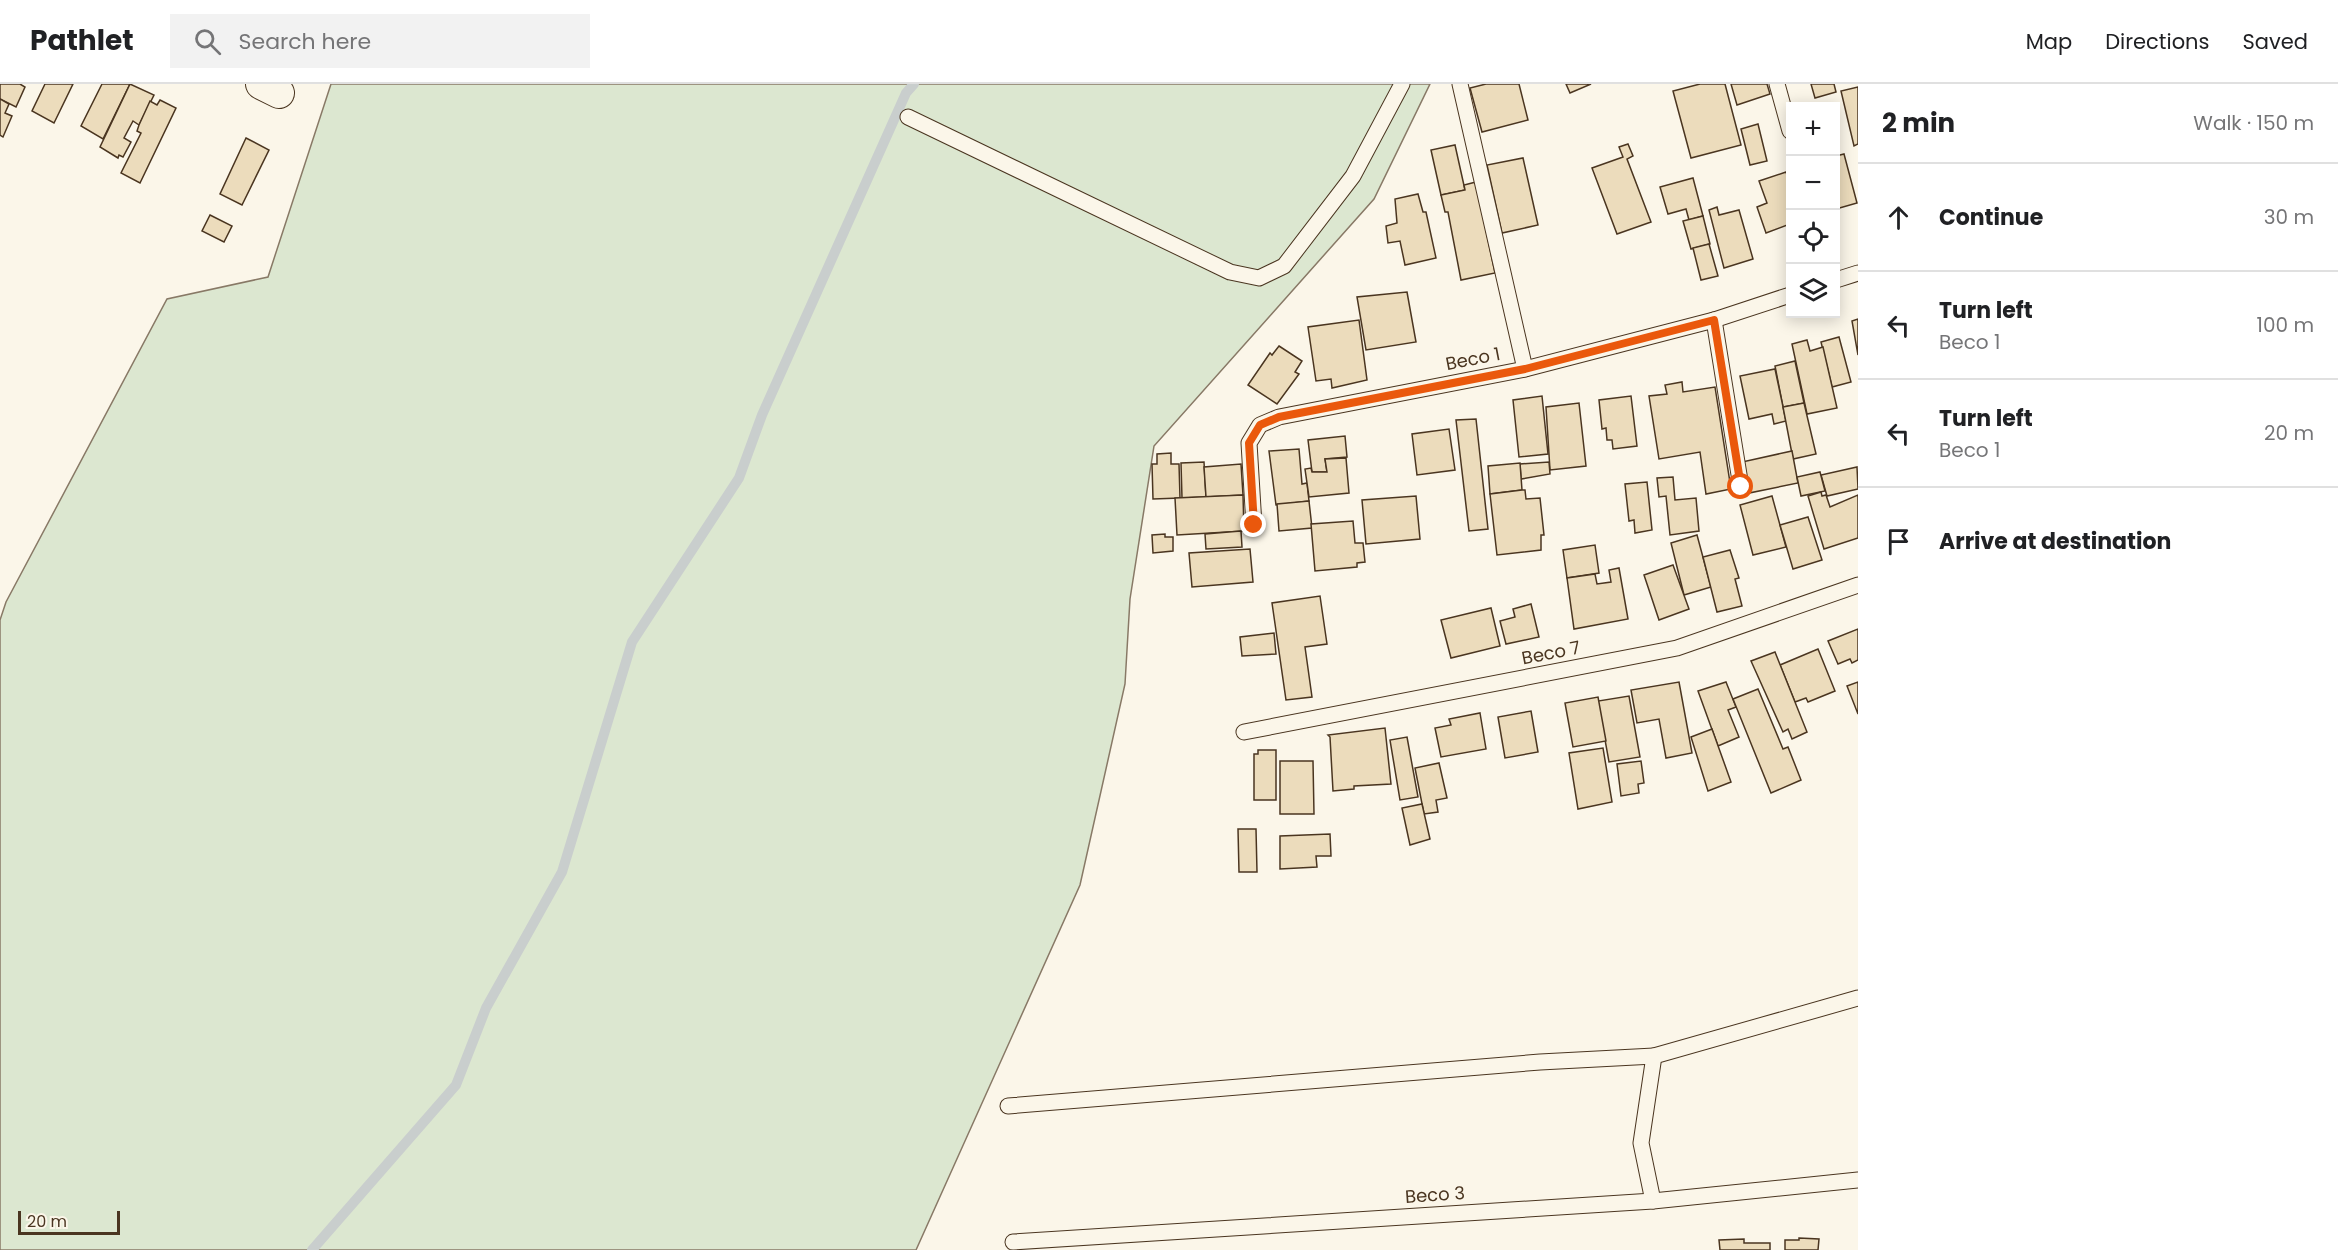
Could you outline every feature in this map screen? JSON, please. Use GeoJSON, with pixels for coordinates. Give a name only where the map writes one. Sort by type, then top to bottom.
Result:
{"type":"FeatureCollection","features":[{"type":"Feature","properties":{"kind":"lane"},"geometry":{"type":"LineString","coordinates":[[908,117],[1230,272],[1259,278],[1284,266],[1353,176],[1402,84]]}},
{"type":"Feature","properties":{"kind":"lane"},"geometry":{"type":"LineString","coordinates":[[1460,84],[1525,369]]}},
{"type":"Feature","properties":{"kind":"lane"},"geometry":{"type":"LineString","coordinates":[[1777,84],[1786,114]]}},
{"type":"Feature","properties":{"kind":"lane"},"geometry":{"type":"LineString","coordinates":[[1840,279],[1858,273]]}},
{"type":"Feature","properties":{"kind":"lane","name":"Beco 1"},"geometry":{"type":"LineString","coordinates":[[1254,525],[1249,443],[1260,425],[1279,417],[1525,369],[1714,320],[1786,297]]}},
{"type":"Feature","properties":{"kind":"lane"},"geometry":{"type":"LineString","coordinates":[[1714,320],[1741,487]]}},
{"type":"Feature","properties":{"kind":"lane","name":"Beco 7"},"geometry":{"type":"LineString","coordinates":[[1244,732],[1677,648],[1858,585]]}},
{"type":"Feature","properties":{"kind":"lane"},"geometry":{"type":"LineString","coordinates":[[1008,1106],[1528,1063],[1654,1056],[1858,998]]}},
{"type":"Feature","properties":{"kind":"lane"},"geometry":{"type":"LineString","coordinates":[[1653,1201],[1641,1143],[1654,1056]]}},
{"type":"Feature","properties":{"kind":"lane","name":"Beco 3"},"geometry":{"type":"LineString","coordinates":[[1013,1242],[1653,1201],[1858,1180]]}},
{"type":"Feature","properties":{"kind":"green space"},"geometry":{"type":"Polygon","coordinates":[[[331,84],[1430,84],[1374,199],[1154,446],[1130,599],[1125,684],[1080,885],[916,1250],[0,1250],[0,620],[6,602],[167,299],[268,277],[331,84]]]}},
{"type":"Feature","properties":{"kind":"building"},"geometry":{"type":"Polygon","coordinates":[[[0,84],[20,84],[25,87],[16,107],[0,99],[0,84]]]}},
{"type":"Feature","properties":{"kind":"building"},"geometry":{"type":"Polygon","coordinates":[[[45,84],[73,84],[54,123],[32,111],[45,84]]]}},
{"type":"Feature","properties":{"kind":"building"},"geometry":{"type":"Polygon","coordinates":[[[102,84],[130,84],[103,139],[81,126],[102,84]]]}},
{"type":"Feature","properties":{"kind":"building"},"geometry":{"type":"Polygon","coordinates":[[[130,84],[154,95],[139,125],[133,121],[124,138],[131,142],[123,157],[119,155],[118,158],[100,147],[130,84]]]}},
{"type":"Feature","properties":{"kind":"building"},"geometry":{"type":"Polygon","coordinates":[[[1486,84],[1519,84],[1528,120],[1482,132],[1470,88],[1486,84]]]}},
{"type":"Feature","properties":{"kind":"building"},"geometry":{"type":"Polygon","coordinates":[[[1566,84],[1591,84],[1570,93],[1566,84]]]}},
{"type":"Feature","properties":{"kind":"building"},"geometry":{"type":"Polygon","coordinates":[[[1700,84],[1725,84],[1741,145],[1691,158],[1673,91],[1700,84]]]}},
{"type":"Feature","properties":{"kind":"building"},"geometry":{"type":"Polygon","coordinates":[[[1731,84],[1767,84],[1770,94],[1737,105],[1731,84]]]}},
{"type":"Feature","properties":{"kind":"building"},"geometry":{"type":"Polygon","coordinates":[[[1811,84],[1834,84],[1836,92],[1815,98],[1811,84]]]}},
{"type":"Feature","properties":{"kind":"building"},"geometry":{"type":"Polygon","coordinates":[[[1858,87],[1858,144],[1854,146],[1841,91],[1858,87]]]}},
{"type":"Feature","properties":{"kind":"building"},"geometry":{"type":"Polygon","coordinates":[[[0,99],[9,104],[5,113],[12,116],[3,137],[0,135],[0,99]]]}},
{"type":"Feature","properties":{"kind":"building"},"geometry":{"type":"Polygon","coordinates":[[[160,100],[176,108],[140,183],[121,173],[141,133],[137,131],[150,101],[157,105],[160,100]]]}},
{"type":"Feature","properties":{"kind":"building"},"geometry":{"type":"Polygon","coordinates":[[[1758,124],[1767,161],[1750,165],[1741,129],[1758,124]]]}},
{"type":"Feature","properties":{"kind":"building"},"geometry":{"type":"Polygon","coordinates":[[[246,138],[269,150],[242,205],[220,194],[246,138]]]}},
{"type":"Feature","properties":{"kind":"building"},"geometry":{"type":"Polygon","coordinates":[[[1628,144],[1633,156],[1627,159],[1651,222],[1617,234],[1592,168],[1623,157],[1619,147],[1628,144]]]}},
{"type":"Feature","properties":{"kind":"building"},"geometry":{"type":"Polygon","coordinates":[[[1455,145],[1465,190],[1441,195],[1431,150],[1455,145]]]}},
{"type":"Feature","properties":{"kind":"building"},"geometry":{"type":"Polygon","coordinates":[[[1844,154],[1857,203],[1840,208],[1840,156],[1844,154]]]}},
{"type":"Feature","properties":{"kind":"building"},"geometry":{"type":"Polygon","coordinates":[[[1523,158],[1538,225],[1502,233],[1487,165],[1523,158]]]}},
{"type":"Feature","properties":{"kind":"building"},"geometry":{"type":"Polygon","coordinates":[[[1786,172],[1786,226],[1766,233],[1757,207],[1767,203],[1759,181],[1786,172]]]}},
{"type":"Feature","properties":{"kind":"building"},"geometry":{"type":"Polygon","coordinates":[[[1693,178],[1703,216],[1689,220],[1686,209],[1668,214],[1660,187],[1693,178]]]}},
{"type":"Feature","properties":{"kind":"building"},"geometry":{"type":"Polygon","coordinates":[[[1476,182],[1495,273],[1461,280],[1448,212],[1445,212],[1441,195],[1465,190],[1464,185],[1476,182]]]}},
{"type":"Feature","properties":{"kind":"building"},"geometry":{"type":"Polygon","coordinates":[[[1418,194],[1423,212],[1426,212],[1436,258],[1405,265],[1400,241],[1388,243],[1386,226],[1397,223],[1395,199],[1418,194]]]}},
{"type":"Feature","properties":{"kind":"building"},"geometry":{"type":"Polygon","coordinates":[[[1717,207],[1719,215],[1739,210],[1753,259],[1724,268],[1709,210],[1717,207]]]}},
{"type":"Feature","properties":{"kind":"building"},"geometry":{"type":"Polygon","coordinates":[[[210,215],[232,226],[224,242],[202,231],[210,215]]]}},
{"type":"Feature","properties":{"kind":"building"},"geometry":{"type":"Polygon","coordinates":[[[1703,216],[1710,244],[1691,249],[1683,221],[1703,216]]]}},
{"type":"Feature","properties":{"kind":"building"},"geometry":{"type":"Polygon","coordinates":[[[1709,244],[1718,276],[1701,280],[1693,248],[1709,244]]]}},
{"type":"Feature","properties":{"kind":"building"},"geometry":{"type":"Polygon","coordinates":[[[1407,292],[1416,342],[1366,350],[1357,297],[1407,292]]]}},
{"type":"Feature","properties":{"kind":"building"},"geometry":{"type":"Polygon","coordinates":[[[1858,319],[1858,355],[1852,321],[1858,319]]]}},
{"type":"Feature","properties":{"kind":"building"},"geometry":{"type":"Polygon","coordinates":[[[1359,320],[1367,380],[1332,388],[1331,379],[1316,381],[1308,327],[1359,320]]]}},
{"type":"Feature","properties":{"kind":"building"},"geometry":{"type":"Polygon","coordinates":[[[1839,337],[1851,382],[1832,387],[1821,342],[1839,337]]]}},
{"type":"Feature","properties":{"kind":"building"},"geometry":{"type":"Polygon","coordinates":[[[1807,340],[1810,351],[1823,347],[1837,408],[1807,414],[1792,344],[1807,340]]]}},
{"type":"Feature","properties":{"kind":"building"},"geometry":{"type":"Polygon","coordinates":[[[1279,346],[1302,361],[1295,372],[1299,374],[1277,404],[1248,385],[1270,353],[1272,355],[1279,346]]]}},
{"type":"Feature","properties":{"kind":"building"},"geometry":{"type":"Polygon","coordinates":[[[1795,361],[1804,403],[1783,407],[1775,366],[1795,361]]]}},
{"type":"Feature","properties":{"kind":"building"},"geometry":{"type":"Polygon","coordinates":[[[1775,369],[1786,421],[1774,424],[1772,414],[1749,419],[1740,376],[1775,369]]]}},
{"type":"Feature","properties":{"kind":"building"},"geometry":{"type":"Polygon","coordinates":[[[1682,382],[1683,392],[1715,387],[1731,489],[1706,494],[1700,452],[1659,459],[1649,396],[1667,394],[1665,385],[1682,382]]]}},
{"type":"Feature","properties":{"kind":"building"},"geometry":{"type":"Polygon","coordinates":[[[1542,396],[1548,454],[1519,457],[1513,400],[1542,396]]]}},
{"type":"Feature","properties":{"kind":"building"},"geometry":{"type":"Polygon","coordinates":[[[1631,396],[1637,446],[1613,449],[1612,440],[1607,440],[1606,428],[1602,429],[1599,400],[1631,396]]]}},
{"type":"Feature","properties":{"kind":"building"},"geometry":{"type":"Polygon","coordinates":[[[1579,403],[1586,466],[1550,470],[1546,407],[1579,403]]]}},
{"type":"Feature","properties":{"kind":"building"},"geometry":{"type":"Polygon","coordinates":[[[1804,403],[1816,454],[1793,459],[1783,407],[1804,403]]]}},
{"type":"Feature","properties":{"kind":"building"},"geometry":{"type":"Polygon","coordinates":[[[1476,419],[1488,529],[1469,531],[1456,420],[1476,419]]]}},
{"type":"Feature","properties":{"kind":"building"},"geometry":{"type":"Polygon","coordinates":[[[1449,429],[1455,470],[1417,475],[1412,434],[1449,429]]]}},
{"type":"Feature","properties":{"kind":"building"},"geometry":{"type":"Polygon","coordinates":[[[1345,436],[1347,457],[1325,459],[1327,472],[1312,472],[1308,440],[1345,436]]]}},
{"type":"Feature","properties":{"kind":"building"},"geometry":{"type":"Polygon","coordinates":[[[1299,449],[1302,484],[1307,483],[1309,501],[1276,505],[1269,451],[1299,449]]]}},
{"type":"Feature","properties":{"kind":"building"},"geometry":{"type":"Polygon","coordinates":[[[1792,451],[1798,483],[1749,493],[1742,462],[1792,451]]]}},
{"type":"Feature","properties":{"kind":"building"},"geometry":{"type":"Polygon","coordinates":[[[1171,453],[1171,464],[1179,464],[1180,498],[1153,499],[1152,464],[1157,464],[1157,454],[1171,453]]]}},
{"type":"Feature","properties":{"kind":"building"},"geometry":{"type":"Polygon","coordinates":[[[1346,458],[1349,493],[1309,497],[1305,469],[1311,468],[1312,472],[1327,472],[1325,459],[1346,458]]]}},
{"type":"Feature","properties":{"kind":"building"},"geometry":{"type":"Polygon","coordinates":[[[1204,462],[1206,497],[1182,498],[1181,463],[1204,462]]]}},
{"type":"Feature","properties":{"kind":"building"},"geometry":{"type":"Polygon","coordinates":[[[1549,462],[1550,474],[1521,479],[1520,464],[1549,462]]]}},
{"type":"Feature","properties":{"kind":"building"},"geometry":{"type":"Polygon","coordinates":[[[1520,463],[1522,490],[1490,494],[1488,466],[1520,463]]]}},
{"type":"Feature","properties":{"kind":"building"},"geometry":{"type":"Polygon","coordinates":[[[1241,464],[1243,495],[1206,497],[1204,467],[1241,464]]]}},
{"type":"Feature","properties":{"kind":"building"},"geometry":{"type":"Polygon","coordinates":[[[1857,467],[1858,489],[1827,496],[1821,475],[1857,467]]]}},
{"type":"Feature","properties":{"kind":"building"},"geometry":{"type":"Polygon","coordinates":[[[1820,472],[1825,491],[1801,496],[1797,477],[1820,472]]]}},
{"type":"Feature","properties":{"kind":"building"},"geometry":{"type":"Polygon","coordinates":[[[1673,477],[1675,500],[1696,498],[1699,531],[1670,535],[1666,496],[1659,497],[1657,478],[1673,477]]]}},
{"type":"Feature","properties":{"kind":"building"},"geometry":{"type":"Polygon","coordinates":[[[1647,482],[1652,530],[1635,533],[1634,520],[1629,521],[1625,484],[1647,482]]]}},
{"type":"Feature","properties":{"kind":"building"},"geometry":{"type":"Polygon","coordinates":[[[1525,490],[1526,499],[1540,498],[1544,535],[1541,535],[1541,550],[1497,555],[1490,494],[1525,490]]]}},
{"type":"Feature","properties":{"kind":"building"},"geometry":{"type":"Polygon","coordinates":[[[1821,492],[1822,496],[1826,495],[1830,507],[1858,495],[1858,538],[1824,549],[1808,496],[1821,492]]]}},
{"type":"Feature","properties":{"kind":"building"},"geometry":{"type":"Polygon","coordinates":[[[1243,495],[1244,531],[1177,535],[1175,498],[1243,495]]]}},
{"type":"Feature","properties":{"kind":"building"},"geometry":{"type":"Polygon","coordinates":[[[1416,496],[1420,539],[1366,544],[1362,500],[1416,496]]]}},
{"type":"Feature","properties":{"kind":"building"},"geometry":{"type":"Polygon","coordinates":[[[1772,496],[1786,547],[1753,555],[1740,505],[1772,496]]]}},
{"type":"Feature","properties":{"kind":"building"},"geometry":{"type":"Polygon","coordinates":[[[1309,501],[1312,528],[1279,531],[1277,504],[1309,501]]]}},
{"type":"Feature","properties":{"kind":"building"},"geometry":{"type":"Polygon","coordinates":[[[1808,517],[1822,560],[1793,569],[1780,525],[1808,517]]]}},
{"type":"Feature","properties":{"kind":"building"},"geometry":{"type":"Polygon","coordinates":[[[1353,521],[1355,543],[1363,543],[1365,562],[1357,563],[1357,567],[1315,571],[1311,524],[1353,521]]]}},
{"type":"Feature","properties":{"kind":"building"},"geometry":{"type":"Polygon","coordinates":[[[1241,531],[1242,547],[1206,549],[1205,534],[1241,531]]]}},
{"type":"Feature","properties":{"kind":"building"},"geometry":{"type":"Polygon","coordinates":[[[1165,534],[1165,537],[1173,537],[1173,551],[1153,553],[1152,535],[1165,534]]]}},
{"type":"Feature","properties":{"kind":"building"},"geometry":{"type":"Polygon","coordinates":[[[1697,535],[1711,587],[1684,595],[1671,543],[1697,535]]]}},
{"type":"Feature","properties":{"kind":"building"},"geometry":{"type":"Polygon","coordinates":[[[1595,545],[1599,573],[1567,578],[1563,550],[1595,545]]]}},
{"type":"Feature","properties":{"kind":"building"},"geometry":{"type":"Polygon","coordinates":[[[1250,549],[1253,582],[1192,587],[1189,553],[1250,549]]]}},
{"type":"Feature","properties":{"kind":"building"},"geometry":{"type":"Polygon","coordinates":[[[1730,550],[1739,578],[1735,579],[1742,606],[1717,612],[1703,557],[1730,550]]]}},
{"type":"Feature","properties":{"kind":"building"},"geometry":{"type":"Polygon","coordinates":[[[1673,565],[1689,609],[1659,620],[1644,575],[1673,565]]]}},
{"type":"Feature","properties":{"kind":"building"},"geometry":{"type":"Polygon","coordinates":[[[1619,568],[1628,619],[1574,629],[1567,578],[1595,574],[1597,584],[1611,582],[1609,570],[1619,568]]]}},
{"type":"Feature","properties":{"kind":"building"},"geometry":{"type":"Polygon","coordinates":[[[1320,596],[1327,644],[1305,647],[1312,697],[1286,700],[1272,603],[1320,596]]]}},
{"type":"Feature","properties":{"kind":"building"},"geometry":{"type":"Polygon","coordinates":[[[1531,604],[1539,637],[1506,644],[1500,621],[1515,617],[1513,609],[1531,604]]]}},
{"type":"Feature","properties":{"kind":"building"},"geometry":{"type":"Polygon","coordinates":[[[1491,608],[1500,646],[1451,658],[1441,620],[1491,608]]]}},
{"type":"Feature","properties":{"kind":"building"},"geometry":{"type":"Polygon","coordinates":[[[1858,629],[1858,660],[1852,663],[1850,659],[1838,664],[1828,641],[1858,629]]]}},
{"type":"Feature","properties":{"kind":"building"},"geometry":{"type":"Polygon","coordinates":[[[1274,633],[1276,654],[1242,656],[1240,637],[1274,633]]]}},
{"type":"Feature","properties":{"kind":"building"},"geometry":{"type":"Polygon","coordinates":[[[1818,649],[1835,691],[1808,702],[1806,698],[1795,702],[1780,665],[1818,649]]]}},
{"type":"Feature","properties":{"kind":"building"},"geometry":{"type":"Polygon","coordinates":[[[1775,652],[1807,732],[1792,739],[1788,729],[1783,732],[1751,661],[1775,652]]]}},
{"type":"Feature","properties":{"kind":"building"},"geometry":{"type":"Polygon","coordinates":[[[1679,682],[1692,753],[1666,758],[1659,719],[1637,723],[1631,690],[1679,682]]]}},
{"type":"Feature","properties":{"kind":"building"},"geometry":{"type":"Polygon","coordinates":[[[1726,682],[1736,707],[1728,710],[1739,737],[1718,746],[1698,691],[1726,682]]]}},
{"type":"Feature","properties":{"kind":"building"},"geometry":{"type":"Polygon","coordinates":[[[1858,682],[1858,714],[1847,686],[1858,682]]]}},
{"type":"Feature","properties":{"kind":"building"},"geometry":{"type":"Polygon","coordinates":[[[1758,689],[1783,749],[1788,747],[1801,780],[1771,793],[1733,699],[1758,689]]]}},
{"type":"Feature","properties":{"kind":"building"},"geometry":{"type":"Polygon","coordinates":[[[1629,696],[1640,757],[1609,762],[1598,701],[1629,696]]]}},
{"type":"Feature","properties":{"kind":"building"},"geometry":{"type":"Polygon","coordinates":[[[1598,697],[1606,741],[1573,747],[1565,703],[1598,697]]]}},
{"type":"Feature","properties":{"kind":"building"},"geometry":{"type":"Polygon","coordinates":[[[1531,711],[1538,752],[1505,758],[1498,717],[1531,711]]]}},
{"type":"Feature","properties":{"kind":"building"},"geometry":{"type":"Polygon","coordinates":[[[1480,713],[1486,749],[1441,757],[1435,728],[1451,725],[1449,719],[1480,713]]]}},
{"type":"Feature","properties":{"kind":"building"},"geometry":{"type":"Polygon","coordinates":[[[1385,728],[1391,784],[1354,786],[1354,789],[1333,791],[1330,737],[1328,735],[1385,728]]]}},
{"type":"Feature","properties":{"kind":"building"},"geometry":{"type":"Polygon","coordinates":[[[1712,729],[1731,782],[1708,791],[1691,737],[1712,729]]]}},
{"type":"Feature","properties":{"kind":"building"},"geometry":{"type":"Polygon","coordinates":[[[1407,737],[1418,797],[1400,800],[1390,740],[1407,737]]]}},
{"type":"Feature","properties":{"kind":"building"},"geometry":{"type":"Polygon","coordinates":[[[1603,748],[1612,802],[1578,809],[1569,753],[1603,748]]]}},
{"type":"Feature","properties":{"kind":"building"},"geometry":{"type":"Polygon","coordinates":[[[1258,750],[1276,750],[1276,800],[1254,800],[1254,754],[1258,754],[1258,750]]]}},
{"type":"Feature","properties":{"kind":"building"},"geometry":{"type":"Polygon","coordinates":[[[1280,761],[1313,761],[1314,814],[1280,814],[1280,761]]]}},
{"type":"Feature","properties":{"kind":"building"},"geometry":{"type":"Polygon","coordinates":[[[1641,761],[1644,783],[1638,784],[1639,793],[1621,796],[1617,764],[1641,761]]]}},
{"type":"Feature","properties":{"kind":"building"},"geometry":{"type":"Polygon","coordinates":[[[1439,763],[1447,798],[1436,800],[1438,812],[1424,814],[1415,768],[1439,763]]]}},
{"type":"Feature","properties":{"kind":"building"},"geometry":{"type":"Polygon","coordinates":[[[1422,804],[1430,839],[1410,845],[1402,808],[1422,804]]]}},
{"type":"Feature","properties":{"kind":"building"},"geometry":{"type":"Polygon","coordinates":[[[1238,829],[1256,829],[1257,872],[1239,872],[1238,829]]]}},
{"type":"Feature","properties":{"kind":"building"},"geometry":{"type":"Polygon","coordinates":[[[1330,834],[1331,856],[1316,856],[1317,867],[1280,869],[1280,836],[1330,834]]]}},
{"type":"Feature","properties":{"kind":"building"},"geometry":{"type":"Polygon","coordinates":[[[1799,1238],[1819,1239],[1818,1250],[1785,1250],[1785,1240],[1799,1240],[1799,1238]]]}},
{"type":"Feature","properties":{"kind":"building"},"geometry":{"type":"Polygon","coordinates":[[[1744,1239],[1744,1243],[1770,1243],[1770,1250],[1720,1250],[1719,1240],[1744,1239]]]}},
{"type":"Feature","properties":{"kind":"waterway"},"geometry":{"type":"LineString","coordinates":[[312,1250],[456,1085],[486,1008],[562,872],[632,642],[739,478],[762,415],[906,93],[914,84]]}},
{"type":"Feature","properties":{"kind":"route"},"geometry":{"type":"LineString","coordinates":[[1254,525],[1249,443],[1260,425],[1279,417],[1525,369],[1714,320],[1741,487]]}}]}
